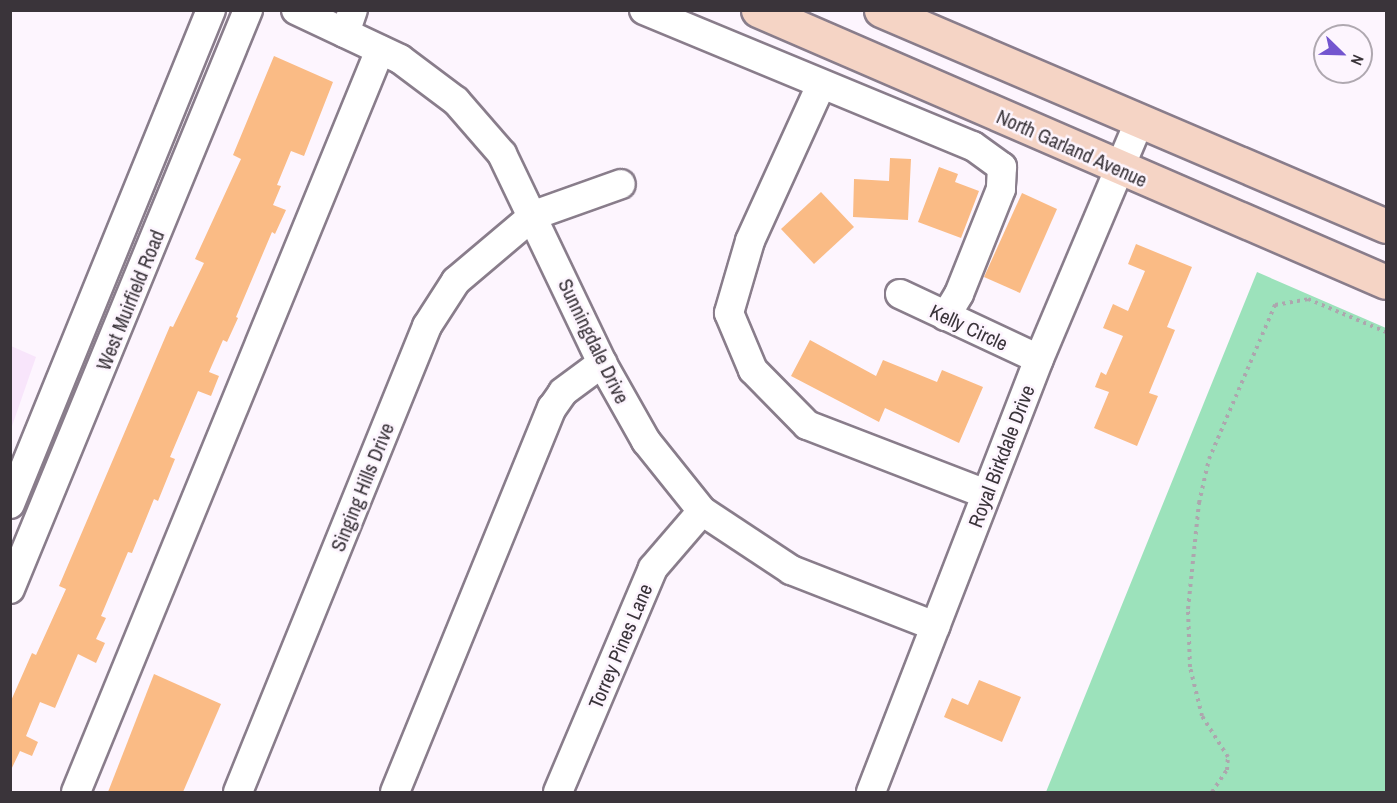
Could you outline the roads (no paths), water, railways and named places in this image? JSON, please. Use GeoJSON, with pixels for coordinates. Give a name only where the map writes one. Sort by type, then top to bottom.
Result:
{"type":"FeatureCollection","features":[{"type":"Feature","properties":{"kind":"main road","name":"North Garland Avenue"},"geometry":{"type":"LineString","coordinates":[[758,10],[1121,170],[1386,282]]}},
{"type":"Feature","properties":{"kind":"main road"},"geometry":{"type":"LineString","coordinates":[[882,10],[1386,226]]}},
{"type":"Feature","properties":{"kind":"street","name":"West Muirfield Road"},"geometry":{"type":"LineString","coordinates":[[10,504],[211,10]]}},
{"type":"Feature","properties":{"kind":"street","name":"West Muirfield Road"},"geometry":{"type":"LineString","coordinates":[[10,589],[20,543],[248,10]]}},
{"type":"Feature","properties":{"kind":"street","name":"Sunningdale Drive"},"geometry":{"type":"LineString","coordinates":[[296,10],[349,22],[380,50],[400,58],[456,102],[502,154],[534,215],[602,363],[646,441],[702,511],[791,570],[935,626]]}},
{"type":"Feature","properties":{"kind":"street"},"geometry":{"type":"LineString","coordinates":[[644,10],[973,146],[1002,167],[1001,189],[959,294],[946,316]]}},
{"type":"Feature","properties":{"kind":"street"},"geometry":{"type":"LineString","coordinates":[[76,792],[380,50]]}},
{"type":"Feature","properties":{"kind":"street"},"geometry":{"type":"LineString","coordinates":[[821,85],[750,241],[729,313],[753,370],[807,425],[986,494]]}},
{"type":"Feature","properties":{"kind":"street","name":"Royal Birkdale Drive"},"geometry":{"type":"LineString","coordinates":[[871,792],[1038,359],[1121,170],[1139,122]]}},
{"type":"Feature","properties":{"kind":"street"},"geometry":{"type":"LineString","coordinates":[[534,215],[621,184]]}},
{"type":"Feature","properties":{"kind":"street","name":"Singing Hills Drive"},"geometry":{"type":"LineString","coordinates":[[238,792],[427,326],[456,281],[534,215]]}},
{"type":"Feature","properties":{"kind":"street","name":"Kelly Circle"},"geometry":{"type":"LineString","coordinates":[[900,294],[1038,359]]}},
{"type":"Feature","properties":{"kind":"street"},"geometry":{"type":"LineString","coordinates":[[395,792],[552,408],[563,392],[602,363]]}},
{"type":"Feature","properties":{"kind":"street","name":"Torrey Pines Lane"},"geometry":{"type":"LineString","coordinates":[[558,792],[653,568],[702,511]]}}]}
